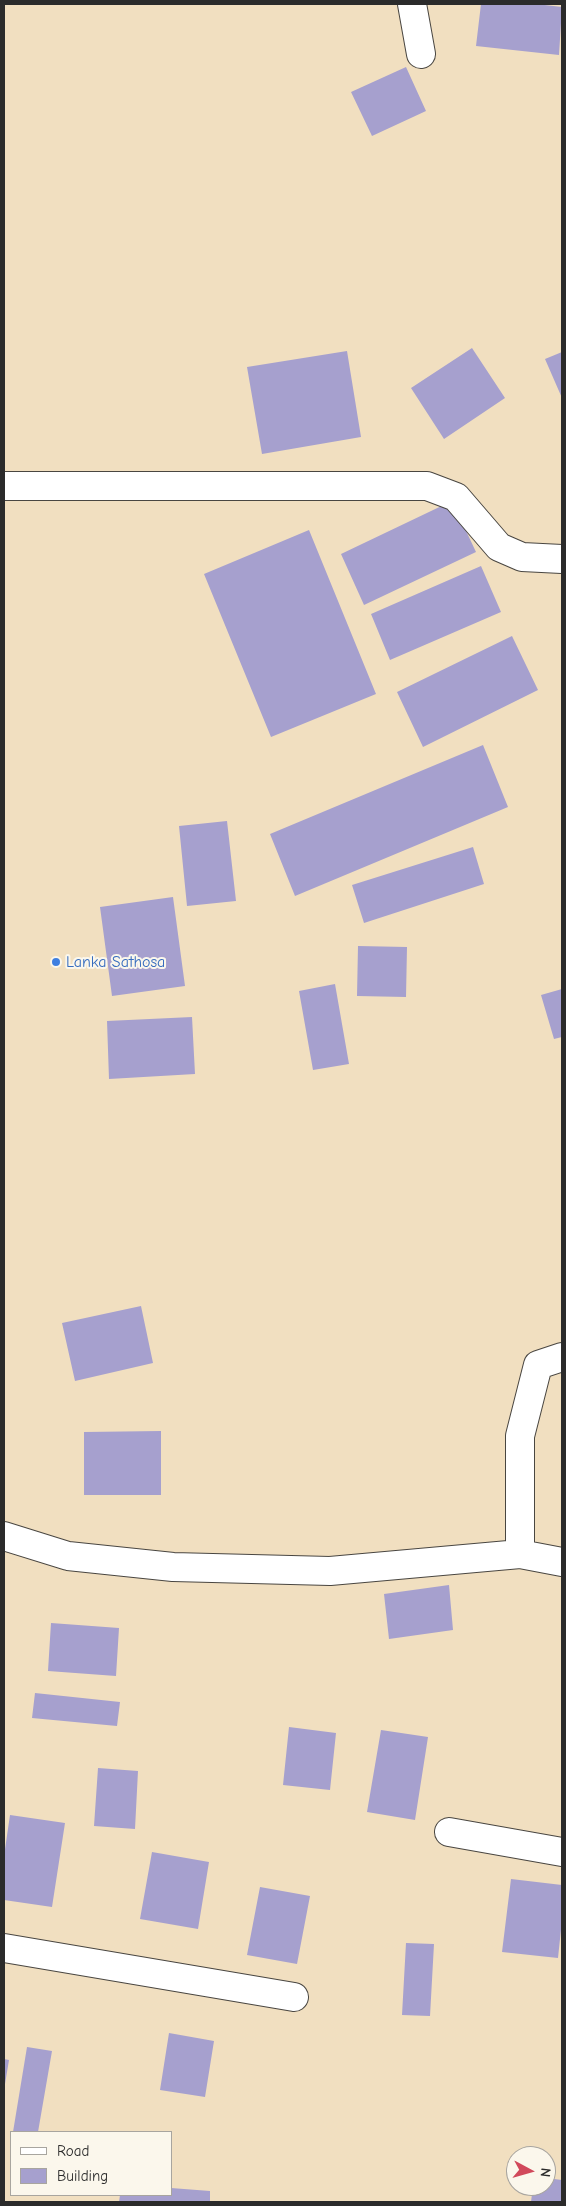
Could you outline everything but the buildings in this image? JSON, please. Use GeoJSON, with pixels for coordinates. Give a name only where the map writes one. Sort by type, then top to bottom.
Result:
{"type":"FeatureCollection","features":[{"type":"Feature","properties":{"kind":"street"},"geometry":{"type":"LineString","coordinates":[[412,4],[421,54]]}},
{"type":"Feature","properties":{"kind":"street"},"geometry":{"type":"LineString","coordinates":[[4,486],[427,486],[456,497],[499,547],[522,558],[562,559]]}},
{"type":"Feature","properties":{"kind":"street"},"geometry":{"type":"LineString","coordinates":[[520,1554],[520,1436],[538,1365],[562,1357]]}},
{"type":"Feature","properties":{"kind":"street"},"geometry":{"type":"LineString","coordinates":[[4,1536],[68,1556],[173,1567],[330,1570],[520,1554],[562,1562]]}},
{"type":"Feature","properties":{"kind":"street"},"geometry":{"type":"LineString","coordinates":[[449,1832],[562,1852]]}},
{"type":"Feature","properties":{"kind":"street"},"geometry":{"type":"LineString","coordinates":[[4,1948],[294,1997]]}},
{"type":"Feature","properties":{"kind":"place","name":"Lanka Sathosa"},"geometry":{"type":"Point","coordinates":[56,962]}}]}
